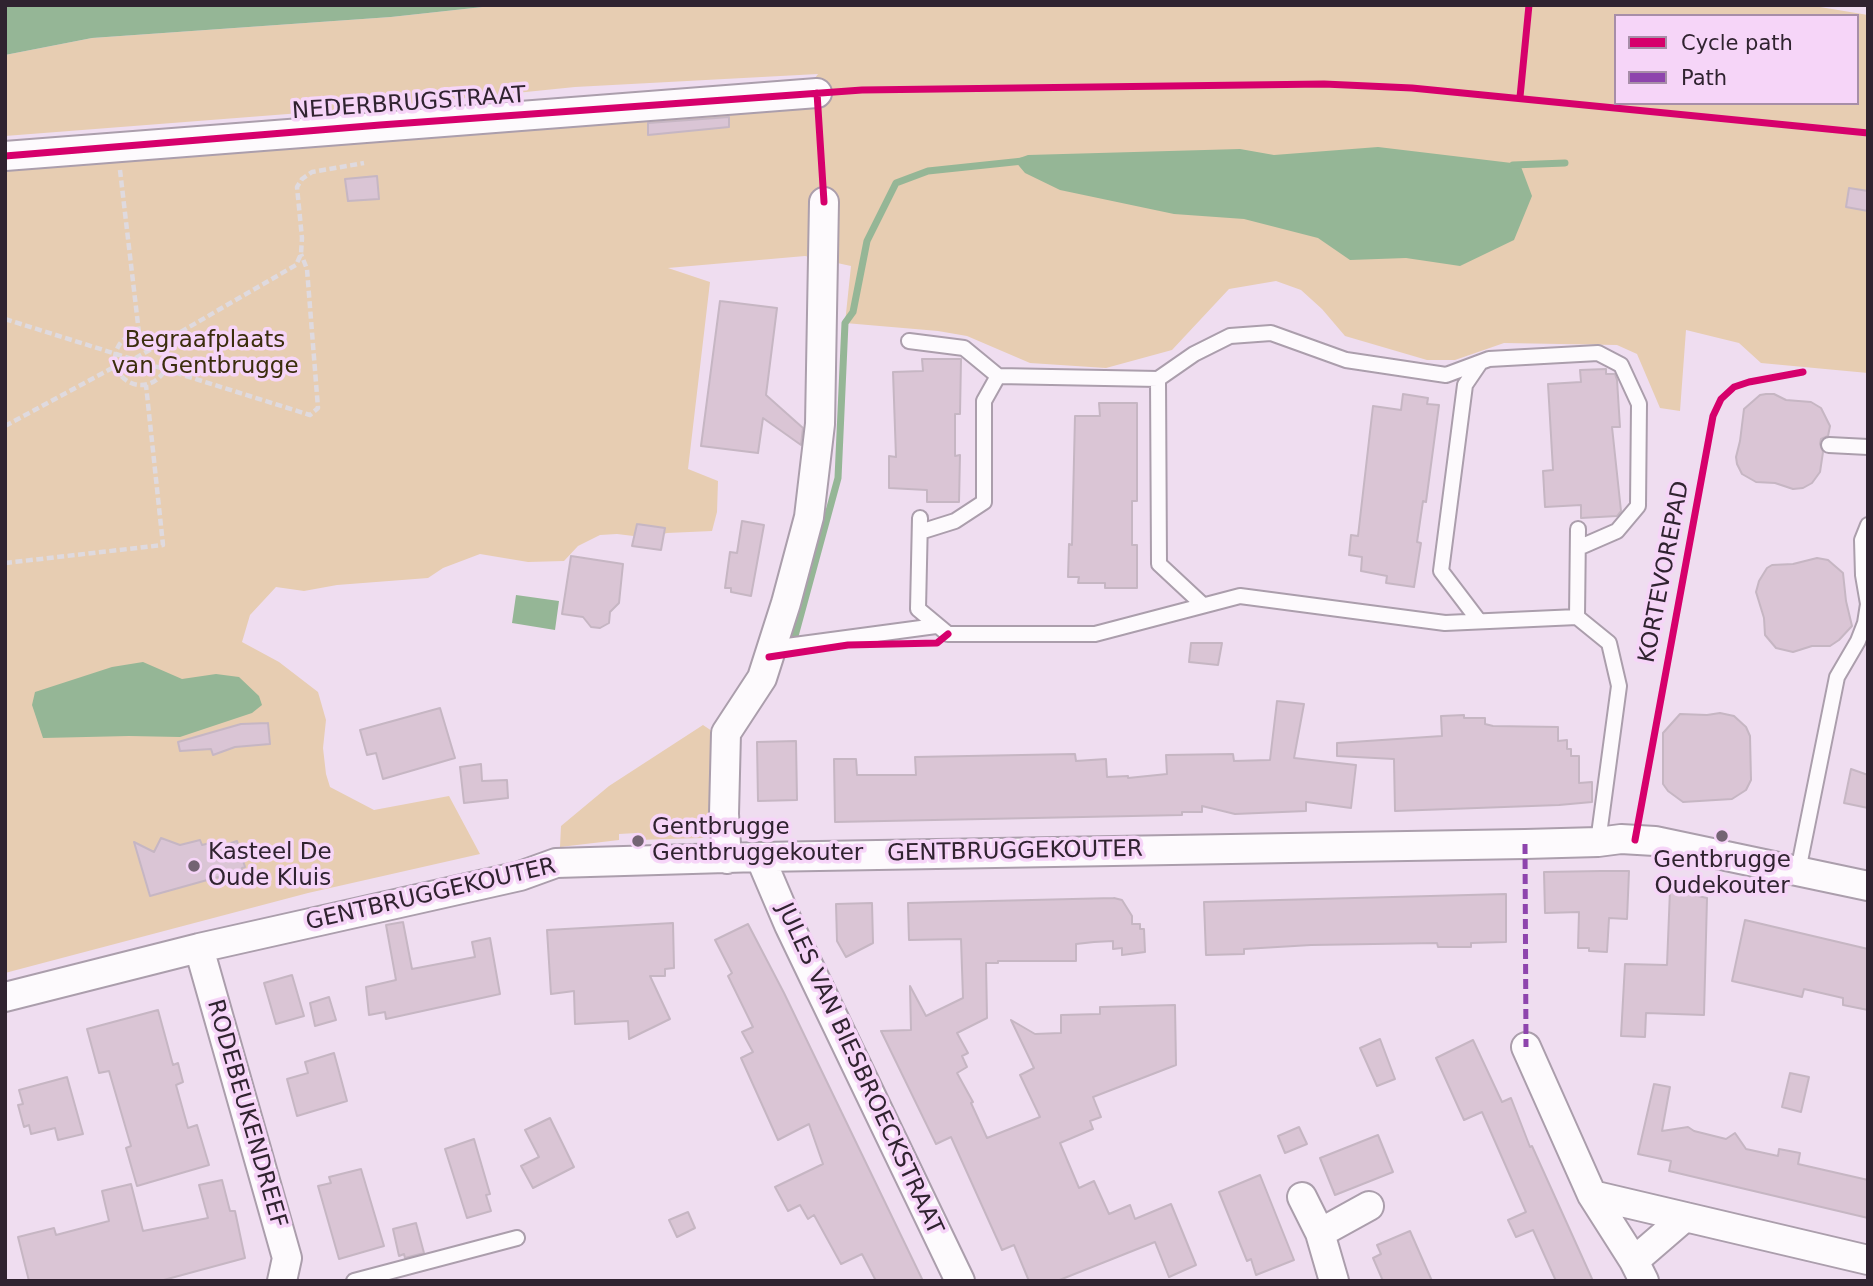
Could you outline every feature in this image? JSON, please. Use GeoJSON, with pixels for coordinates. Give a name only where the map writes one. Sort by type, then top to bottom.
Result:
{"type":"FeatureCollection","features":[{"type":"Feature","properties":{"kind":"street","name":"NEDERBRUGSTRAAT"},"geometry":{"type":"LineString","coordinates":[[5,156],[817,93]]}},
{"type":"Feature","properties":{"kind":"street"},"geometry":{"type":"LineString","coordinates":[[727,859],[724,814],[726,733],[762,678],[809,517],[820,424],[824,202]]}},
{"type":"Feature","properties":{"kind":"street","name":"GENTBRUGGEKOUTER"},"geometry":{"type":"LineString","coordinates":[[5,997],[199,948],[520,876],[556,863],[1598,842],[1621,839],[1655,841],[1868,886]]}},
{"type":"Feature","properties":{"kind":"street","name":"JULES VAN BIESBROECKSTRAAT"},"geometry":{"type":"LineString","coordinates":[[760,857],[789,925],[960,1281]]}},
{"type":"Feature","properties":{"kind":"street","name":"RODEBEUKENDREEF"},"geometry":{"type":"LineString","coordinates":[[199,948],[287,1258],[282,1281]]}},
{"type":"Feature","properties":{"kind":"street"},"geometry":{"type":"LineString","coordinates":[[1526,1047],[1592,1195],[1639,1271],[1685,1217]]}},
{"type":"Feature","properties":{"kind":"street"},"geometry":{"type":"LineString","coordinates":[[1592,1195],[1868,1260]]}},
{"type":"Feature","properties":{"kind":"street"},"geometry":{"type":"LineString","coordinates":[[1302,1197],[1320,1233],[1334,1281]]}},
{"type":"Feature","properties":{"kind":"street"},"geometry":{"type":"LineString","coordinates":[[1320,1233],[1369,1206]]}},
{"type":"Feature","properties":{"kind":"lane"},"geometry":{"type":"LineString","coordinates":[[909,341],[964,348],[998,376],[1158,379],[1194,354],[1230,336],[1271,332],[1346,360],[1446,375],[1489,359],[1598,353],[1621,365],[1639,404],[1638,506],[1616,531],[1577,548]]}},
{"type":"Feature","properties":{"kind":"lane"},"geometry":{"type":"LineString","coordinates":[[1479,621],[1441,571],[1465,385],[1480,363]]}},
{"type":"Feature","properties":{"kind":"lane"},"geometry":{"type":"LineString","coordinates":[[998,376],[984,401],[984,502],[955,521],[920,525],[918,609],[936,626],[948,634],[1095,634],[1240,596],[1445,623],[1577,617],[1609,643],[1619,686],[1598,842]]}},
{"type":"Feature","properties":{"kind":"lane"},"geometry":{"type":"LineString","coordinates":[[1158,379],[1159,564],[1203,606]]}},
{"type":"Feature","properties":{"kind":"lane"},"geometry":{"type":"LineString","coordinates":[[1829,445],[1868,447]]}},
{"type":"Feature","properties":{"kind":"lane"},"geometry":{"type":"LineString","coordinates":[[1798,871],[1837,677],[1866,623],[1868,604],[1863,575],[1862,540],[1868,525]]}},
{"type":"Feature","properties":{"kind":"lane"},"geometry":{"type":"LineString","coordinates":[[1577,617],[1578,529]]}},
{"type":"Feature","properties":{"kind":"lane"},"geometry":{"type":"LineString","coordinates":[[772,648],[936,626]]}},
{"type":"Feature","properties":{"kind":"lane"},"geometry":{"type":"LineString","coordinates":[[354,1281],[517,1238]]}},
{"type":"Feature","properties":{"kind":"path"},"geometry":{"type":"LineString","coordinates":[[5,426],[134,359],[296,265],[301,254],[302,238],[297,187],[302,179],[312,173],[364,163]]}},
{"type":"Feature","properties":{"kind":"path"},"geometry":{"type":"LineString","coordinates":[[120,169],[139,333]]}},
{"type":"Feature","properties":{"kind":"path"},"geometry":{"type":"LineString","coordinates":[[5,319],[310,415],[318,408],[307,269],[301,254]]}},
{"type":"Feature","properties":{"kind":"path"},"geometry":{"type":"LineString","coordinates":[[139,333],[147,334],[161,342],[166,350],[166,368],[154,382],[146,385],[128,383],[121,377],[116,366],[115,353],[124,339],[139,333]]}},
{"type":"Feature","properties":{"kind":"path"},"geometry":{"type":"LineString","coordinates":[[5,563],[163,545],[146,385]]}},
{"type":"Feature","properties":{"kind":"green space","name":"Begraafplaats van Gentbrugge"},"geometry":{"type":"Polygon","coordinates":[[[501,5],[1808,5],[1868,15],[1868,373],[1761,363],[1739,343],[1686,330],[1680,411],[1660,408],[1637,354],[1617,345],[1504,343],[1455,360],[1427,360],[1345,336],[1301,290],[1276,281],[1229,289],[1172,350],[1106,368],[1030,363],[967,336],[845,323],[851,266],[805,256],[668,268],[710,282],[688,469],[718,481],[717,512],[712,531],[667,533],[650,538],[600,535],[578,546],[564,561],[528,562],[480,554],[443,568],[428,578],[337,585],[304,591],[276,587],[250,615],[242,642],[279,662],[318,692],[326,720],[323,748],[330,787],[374,810],[449,796],[480,854],[308,893],[5,973],[5,167],[796,103],[818,74],[575,87],[378,107],[5,136],[5,55],[92,38],[391,17],[501,5]]]}},
{"type":"Feature","properties":{"kind":"green space"},"geometry":{"type":"Polygon","coordinates":[[[703,725],[718,735],[715,825],[710,833],[702,838],[637,840],[637,833],[619,834],[619,840],[560,847],[561,826],[609,786],[703,725]]]}},
{"type":"Feature","properties":{"kind":"shaded area"},"geometry":{"type":"Polygon","coordinates":[[[5,5],[501,5],[391,17],[92,38],[5,55],[5,5]]]}},
{"type":"Feature","properties":{"kind":"shaded area"},"geometry":{"type":"Polygon","coordinates":[[[1378,147],[1520,164],[1532,196],[1514,240],[1460,266],[1406,258],[1350,260],[1318,238],[1244,219],[1174,214],[1060,190],[1025,173],[1014,160],[1028,155],[1240,149],[1274,155],[1378,147]]]}},
{"type":"Feature","properties":{"kind":"shaded area"},"geometry":{"type":"Polygon","coordinates":[[[516,595],[559,601],[555,630],[512,623],[516,595]]]}},
{"type":"Feature","properties":{"kind":"shaded area"},"geometry":{"type":"Polygon","coordinates":[[[143,662],[182,679],[216,674],[239,677],[259,696],[262,705],[252,713],[180,737],[43,738],[32,705],[35,692],[112,667],[143,662]]]}},
{"type":"Feature","properties":{"kind":"building"},"geometry":{"type":"Polygon","coordinates":[[[729,117],[729,127],[648,135],[648,123],[729,117]]]}},
{"type":"Feature","properties":{"kind":"building"},"geometry":{"type":"Polygon","coordinates":[[[377,176],[379,199],[348,201],[345,179],[377,176]]]}},
{"type":"Feature","properties":{"kind":"building"},"geometry":{"type":"Polygon","coordinates":[[[1849,188],[1868,191],[1868,211],[1846,207],[1849,188]]]}},
{"type":"Feature","properties":{"kind":"building"},"geometry":{"type":"Polygon","coordinates":[[[720,301],[777,308],[766,395],[803,428],[801,445],[763,418],[758,453],[701,446],[720,301]]]}},
{"type":"Feature","properties":{"kind":"building"},"geometry":{"type":"Polygon","coordinates":[[[922,359],[961,359],[960,414],[955,414],[955,456],[960,455],[959,502],[927,502],[927,490],[889,488],[889,456],[896,457],[893,372],[923,371],[922,359]]]}},
{"type":"Feature","properties":{"kind":"building"},"geometry":{"type":"Polygon","coordinates":[[[1606,369],[1606,374],[1615,374],[1617,380],[1620,427],[1612,427],[1621,511],[1617,516],[1581,518],[1581,505],[1545,507],[1543,471],[1553,470],[1548,384],[1581,382],[1580,370],[1606,369]]]}},
{"type":"Feature","properties":{"kind":"building"},"geometry":{"type":"Polygon","coordinates":[[[1403,394],[1428,398],[1427,404],[1439,405],[1426,502],[1423,501],[1417,542],[1421,543],[1414,587],[1386,583],[1387,576],[1361,571],[1362,557],[1349,555],[1351,535],[1358,536],[1373,406],[1401,410],[1403,394]]]}},
{"type":"Feature","properties":{"kind":"building"},"geometry":{"type":"Polygon","coordinates":[[[1774,394],[1786,400],[1811,402],[1821,408],[1830,426],[1828,436],[1821,439],[1823,452],[1820,472],[1812,483],[1803,488],[1793,489],[1775,483],[1756,482],[1742,474],[1737,464],[1744,409],[1760,395],[1774,394]]]}},
{"type":"Feature","properties":{"kind":"building"},"geometry":{"type":"Polygon","coordinates":[[[1099,403],[1137,403],[1137,501],[1132,501],[1132,545],[1137,545],[1137,588],[1105,588],[1105,583],[1078,583],[1079,577],[1068,577],[1069,544],[1072,545],[1075,416],[1100,416],[1099,403]]]}},
{"type":"Feature","properties":{"kind":"building"},"geometry":{"type":"Polygon","coordinates":[[[742,521],[764,525],[751,596],[725,588],[730,552],[737,553],[742,521]]]}},
{"type":"Feature","properties":{"kind":"building"},"geometry":{"type":"Polygon","coordinates":[[[637,524],[665,528],[661,550],[632,546],[637,524]]]}},
{"type":"Feature","properties":{"kind":"building"},"geometry":{"type":"Polygon","coordinates":[[[571,556],[623,564],[619,603],[610,612],[609,623],[600,628],[591,627],[583,617],[562,614],[571,556]]]}},
{"type":"Feature","properties":{"kind":"building"},"geometry":{"type":"Polygon","coordinates":[[[1817,558],[1828,560],[1843,573],[1852,626],[1830,646],[1812,646],[1793,652],[1776,648],[1765,635],[1764,618],[1756,592],[1759,581],[1772,565],[1793,564],[1817,558]]]}},
{"type":"Feature","properties":{"kind":"building"},"geometry":{"type":"Polygon","coordinates":[[[1191,643],[1222,643],[1218,665],[1189,662],[1191,643]]]}},
{"type":"Feature","properties":{"kind":"building"},"geometry":{"type":"Polygon","coordinates":[[[1277,701],[1304,704],[1294,758],[1356,765],[1351,808],[1306,802],[1306,811],[1235,814],[1202,806],[1202,812],[1182,812],[1182,815],[835,822],[834,759],[856,759],[857,775],[916,775],[915,757],[1075,754],[1076,761],[1106,759],[1107,777],[1167,774],[1166,755],[1233,754],[1234,761],[1270,760],[1277,701]]]}},
{"type":"Feature","properties":{"kind":"building"},"geometry":{"type":"Polygon","coordinates":[[[440,708],[455,758],[383,779],[376,753],[367,755],[360,730],[440,708]]]}},
{"type":"Feature","properties":{"kind":"building"},"geometry":{"type":"Polygon","coordinates":[[[1720,713],[1734,716],[1746,727],[1750,736],[1751,780],[1746,790],[1732,799],[1683,802],[1663,784],[1663,733],[1680,714],[1720,713]]]}},
{"type":"Feature","properties":{"kind":"building"},"geometry":{"type":"Polygon","coordinates":[[[1464,715],[1464,718],[1485,718],[1485,724],[1493,726],[1558,727],[1558,741],[1567,740],[1567,749],[1571,749],[1571,756],[1579,756],[1579,783],[1592,782],[1592,802],[1395,811],[1394,759],[1337,756],[1337,743],[1442,736],[1441,716],[1464,715]]]}},
{"type":"Feature","properties":{"kind":"building"},"geometry":{"type":"Polygon","coordinates":[[[268,723],[270,744],[235,747],[213,755],[211,749],[180,751],[178,742],[241,724],[268,723]]]}},
{"type":"Feature","properties":{"kind":"building"},"geometry":{"type":"Polygon","coordinates":[[[796,741],[797,800],[758,801],[757,742],[796,741]]]}},
{"type":"Feature","properties":{"kind":"building"},"geometry":{"type":"Polygon","coordinates":[[[481,764],[482,781],[507,780],[508,798],[464,803],[460,767],[481,764]]]}},
{"type":"Feature","properties":{"kind":"building"},"geometry":{"type":"Polygon","coordinates":[[[1851,769],[1868,775],[1868,808],[1844,803],[1851,769]]]}},
{"type":"Feature","properties":{"kind":"building","name":"Kasteel De Oude Kluis"},"geometry":{"type":"Polygon","coordinates":[[[161,838],[180,845],[200,840],[202,845],[210,843],[213,849],[237,841],[245,867],[242,868],[243,873],[219,880],[218,877],[150,896],[134,842],[154,852],[161,838]]]}},
{"type":"Feature","properties":{"kind":"building"},"geometry":{"type":"Polygon","coordinates":[[[1629,871],[1627,919],[1609,918],[1607,952],[1578,948],[1579,912],[1545,913],[1544,872],[1629,871]]]}},
{"type":"Feature","properties":{"kind":"building"},"geometry":{"type":"Polygon","coordinates":[[[1670,890],[1707,898],[1704,1015],[1646,1013],[1645,1037],[1621,1036],[1625,964],[1667,965],[1670,890]]]}},
{"type":"Feature","properties":{"kind":"building"},"geometry":{"type":"Polygon","coordinates":[[[1506,894],[1506,942],[1471,943],[1471,947],[1438,947],[1437,943],[1311,945],[1244,949],[1244,954],[1206,955],[1204,902],[1506,894]]]}},
{"type":"Feature","properties":{"kind":"building"},"geometry":{"type":"Polygon","coordinates":[[[1114,898],[1122,900],[1132,916],[1132,924],[1140,924],[1140,929],[1144,929],[1145,952],[1122,955],[1122,948],[1113,949],[1113,941],[1094,942],[1076,944],[1076,961],[986,963],[987,1018],[957,1033],[968,1053],[962,1056],[967,1067],[957,1073],[973,1102],[971,1103],[987,1138],[1040,1117],[1020,1075],[1034,1068],[1011,1020],[1035,1034],[1061,1033],[1061,1015],[1100,1014],[1100,1007],[1175,1005],[1176,1065],[1093,1097],[1101,1117],[1090,1121],[1093,1129],[1060,1143],[1079,1188],[1094,1181],[1109,1214],[1130,1205],[1135,1219],[1171,1204],[1196,1265],[1169,1277],[1155,1242],[1057,1281],[1029,1281],[1014,1245],[1002,1250],[951,1137],[936,1144],[881,1031],[911,1030],[910,986],[926,1016],[963,998],[961,939],[909,940],[908,903],[1114,898]]]}},
{"type":"Feature","properties":{"kind":"building"},"geometry":{"type":"Polygon","coordinates":[[[872,903],[873,943],[846,957],[837,941],[836,904],[872,903]]]}},
{"type":"Feature","properties":{"kind":"building"},"geometry":{"type":"Polygon","coordinates":[[[1745,920],[1868,949],[1868,1010],[1843,1005],[1843,998],[1804,989],[1802,997],[1732,981],[1745,920]]]}},
{"type":"Feature","properties":{"kind":"building"},"geometry":{"type":"Polygon","coordinates":[[[403,922],[412,969],[475,957],[472,942],[490,938],[500,994],[386,1019],[385,1012],[369,1015],[366,987],[396,980],[386,925],[403,922]]]}},
{"type":"Feature","properties":{"kind":"building"},"geometry":{"type":"Polygon","coordinates":[[[673,923],[674,968],[665,969],[665,976],[650,976],[670,1019],[629,1039],[628,1021],[575,1024],[574,991],[551,994],[547,930],[673,923]]]}},
{"type":"Feature","properties":{"kind":"building"},"geometry":{"type":"Polygon","coordinates":[[[748,924],[923,1281],[876,1281],[862,1254],[841,1264],[814,1215],[808,1219],[800,1205],[788,1211],[775,1187],[823,1164],[809,1124],[778,1140],[741,1058],[753,1052],[742,1032],[753,1027],[728,976],[732,973],[715,940],[748,924]]]}},
{"type":"Feature","properties":{"kind":"building"},"geometry":{"type":"Polygon","coordinates":[[[292,975],[304,1016],[276,1024],[264,983],[292,975]]]}},
{"type":"Feature","properties":{"kind":"building"},"geometry":{"type":"Polygon","coordinates":[[[329,997],[336,1020],[315,1026],[310,1003],[329,997]]]}},
{"type":"Feature","properties":{"kind":"building"},"geometry":{"type":"Polygon","coordinates":[[[158,1010],[173,1065],[178,1063],[183,1082],[176,1085],[188,1128],[197,1125],[209,1165],[137,1186],[126,1148],[131,1146],[109,1071],[99,1073],[87,1029],[158,1010]]]}},
{"type":"Feature","properties":{"kind":"building"},"geometry":{"type":"Polygon","coordinates":[[[1380,1039],[1395,1079],[1377,1086],[1360,1048],[1380,1039]]]}},
{"type":"Feature","properties":{"kind":"building"},"geometry":{"type":"Polygon","coordinates":[[[1473,1040],[1502,1102],[1511,1098],[1530,1147],[1532,1146],[1593,1281],[1556,1281],[1533,1230],[1516,1237],[1508,1220],[1526,1212],[1482,1112],[1464,1120],[1436,1058],[1473,1040]]]}},
{"type":"Feature","properties":{"kind":"building"},"geometry":{"type":"Polygon","coordinates":[[[334,1053],[347,1101],[297,1116],[287,1079],[308,1073],[305,1062],[334,1053]]]}},
{"type":"Feature","properties":{"kind":"building"},"geometry":{"type":"Polygon","coordinates":[[[1790,1073],[1809,1077],[1801,1112],[1782,1107],[1790,1073]]]}},
{"type":"Feature","properties":{"kind":"building"},"geometry":{"type":"Polygon","coordinates":[[[67,1077],[83,1134],[58,1140],[55,1128],[31,1134],[29,1125],[24,1127],[18,1105],[23,1104],[19,1090],[67,1077]]]}},
{"type":"Feature","properties":{"kind":"building"},"geometry":{"type":"Polygon","coordinates":[[[1654,1084],[1670,1087],[1662,1131],[1688,1127],[1726,1139],[1735,1133],[1746,1149],[1778,1156],[1779,1149],[1800,1153],[1798,1164],[1868,1180],[1868,1218],[1669,1171],[1671,1161],[1638,1154],[1654,1084]]]}},
{"type":"Feature","properties":{"kind":"building"},"geometry":{"type":"Polygon","coordinates":[[[550,1118],[574,1167],[533,1188],[521,1166],[539,1157],[525,1130],[550,1118]]]}},
{"type":"Feature","properties":{"kind":"building"},"geometry":{"type":"Polygon","coordinates":[[[1299,1127],[1307,1144],[1285,1153],[1278,1136],[1299,1127]]]}},
{"type":"Feature","properties":{"kind":"building"},"geometry":{"type":"Polygon","coordinates":[[[1378,1135],[1393,1172],[1335,1195],[1320,1158],[1378,1135]]]}},
{"type":"Feature","properties":{"kind":"building"},"geometry":{"type":"Polygon","coordinates":[[[474,1139],[490,1194],[486,1195],[491,1211],[467,1218],[445,1149],[474,1139]]]}},
{"type":"Feature","properties":{"kind":"building"},"geometry":{"type":"Polygon","coordinates":[[[361,1169],[384,1246],[339,1259],[318,1186],[331,1183],[329,1177],[361,1169]]]}},
{"type":"Feature","properties":{"kind":"building"},"geometry":{"type":"Polygon","coordinates":[[[1260,1175],[1294,1260],[1256,1275],[1251,1259],[1247,1261],[1219,1192],[1260,1175]]]}},
{"type":"Feature","properties":{"kind":"building"},"geometry":{"type":"Polygon","coordinates":[[[222,1180],[230,1211],[235,1211],[245,1258],[160,1281],[29,1281],[18,1237],[54,1228],[56,1235],[109,1221],[102,1191],[131,1184],[143,1231],[208,1218],[199,1185],[222,1180]]]}},
{"type":"Feature","properties":{"kind":"building"},"geometry":{"type":"Polygon","coordinates":[[[688,1212],[695,1228],[677,1237],[669,1220],[688,1212]]]}},
{"type":"Feature","properties":{"kind":"building"},"geometry":{"type":"Polygon","coordinates":[[[416,1223],[424,1253],[405,1258],[404,1254],[399,1256],[393,1229],[416,1223]]]}},
{"type":"Feature","properties":{"kind":"building"},"geometry":{"type":"Polygon","coordinates":[[[1410,1231],[1432,1281],[1383,1281],[1373,1258],[1381,1254],[1377,1245],[1410,1231]]]}},
{"type":"Feature","properties":{"kind":"waterway"},"geometry":{"type":"LineString","coordinates":[[795,636],[838,478],[845,323],[853,312],[867,241],[896,183],[928,171],[1023,161]]}},
{"type":"Feature","properties":{"kind":"waterway"},"geometry":{"type":"LineString","coordinates":[[1513,165],[1565,163]]}},
{"type":"Feature","properties":{"kind":"marked path"},"geometry":{"type":"LineString","coordinates":[[1525,844],[1526,1047]]}},
{"type":"Feature","properties":{"kind":"cycle path"},"geometry":{"type":"LineString","coordinates":[[1520,97],[1529,5]]}},
{"type":"Feature","properties":{"kind":"cycle path"},"geometry":{"type":"LineString","coordinates":[[5,156],[380,125],[862,90],[1324,84],[1412,88],[1868,133]]}},
{"type":"Feature","properties":{"kind":"cycle path"},"geometry":{"type":"LineString","coordinates":[[817,93],[824,202]]}},
{"type":"Feature","properties":{"kind":"cycle path","name":"KORTEVOREPAD"},"geometry":{"type":"LineString","coordinates":[[1635,840],[1713,416],[1721,399],[1734,387],[1803,372]]}},
{"type":"Feature","properties":{"kind":"cycle path"},"geometry":{"type":"LineString","coordinates":[[769,657],[848,645],[937,643],[948,634]]}},
{"type":"Feature","properties":{"kind":"place","name":"Gentbrugge Oudekouter"},"geometry":{"type":"Point","coordinates":[1722,836]}},
{"type":"Feature","properties":{"kind":"place","name":"Gentbrugge Gentbruggekouter"},"geometry":{"type":"Point","coordinates":[638,841]}},
{"type":"Feature","properties":{"kind":"place","name":"Kasteel De Oude Kluis"},"geometry":{"type":"Point","coordinates":[194,866]}}]}
